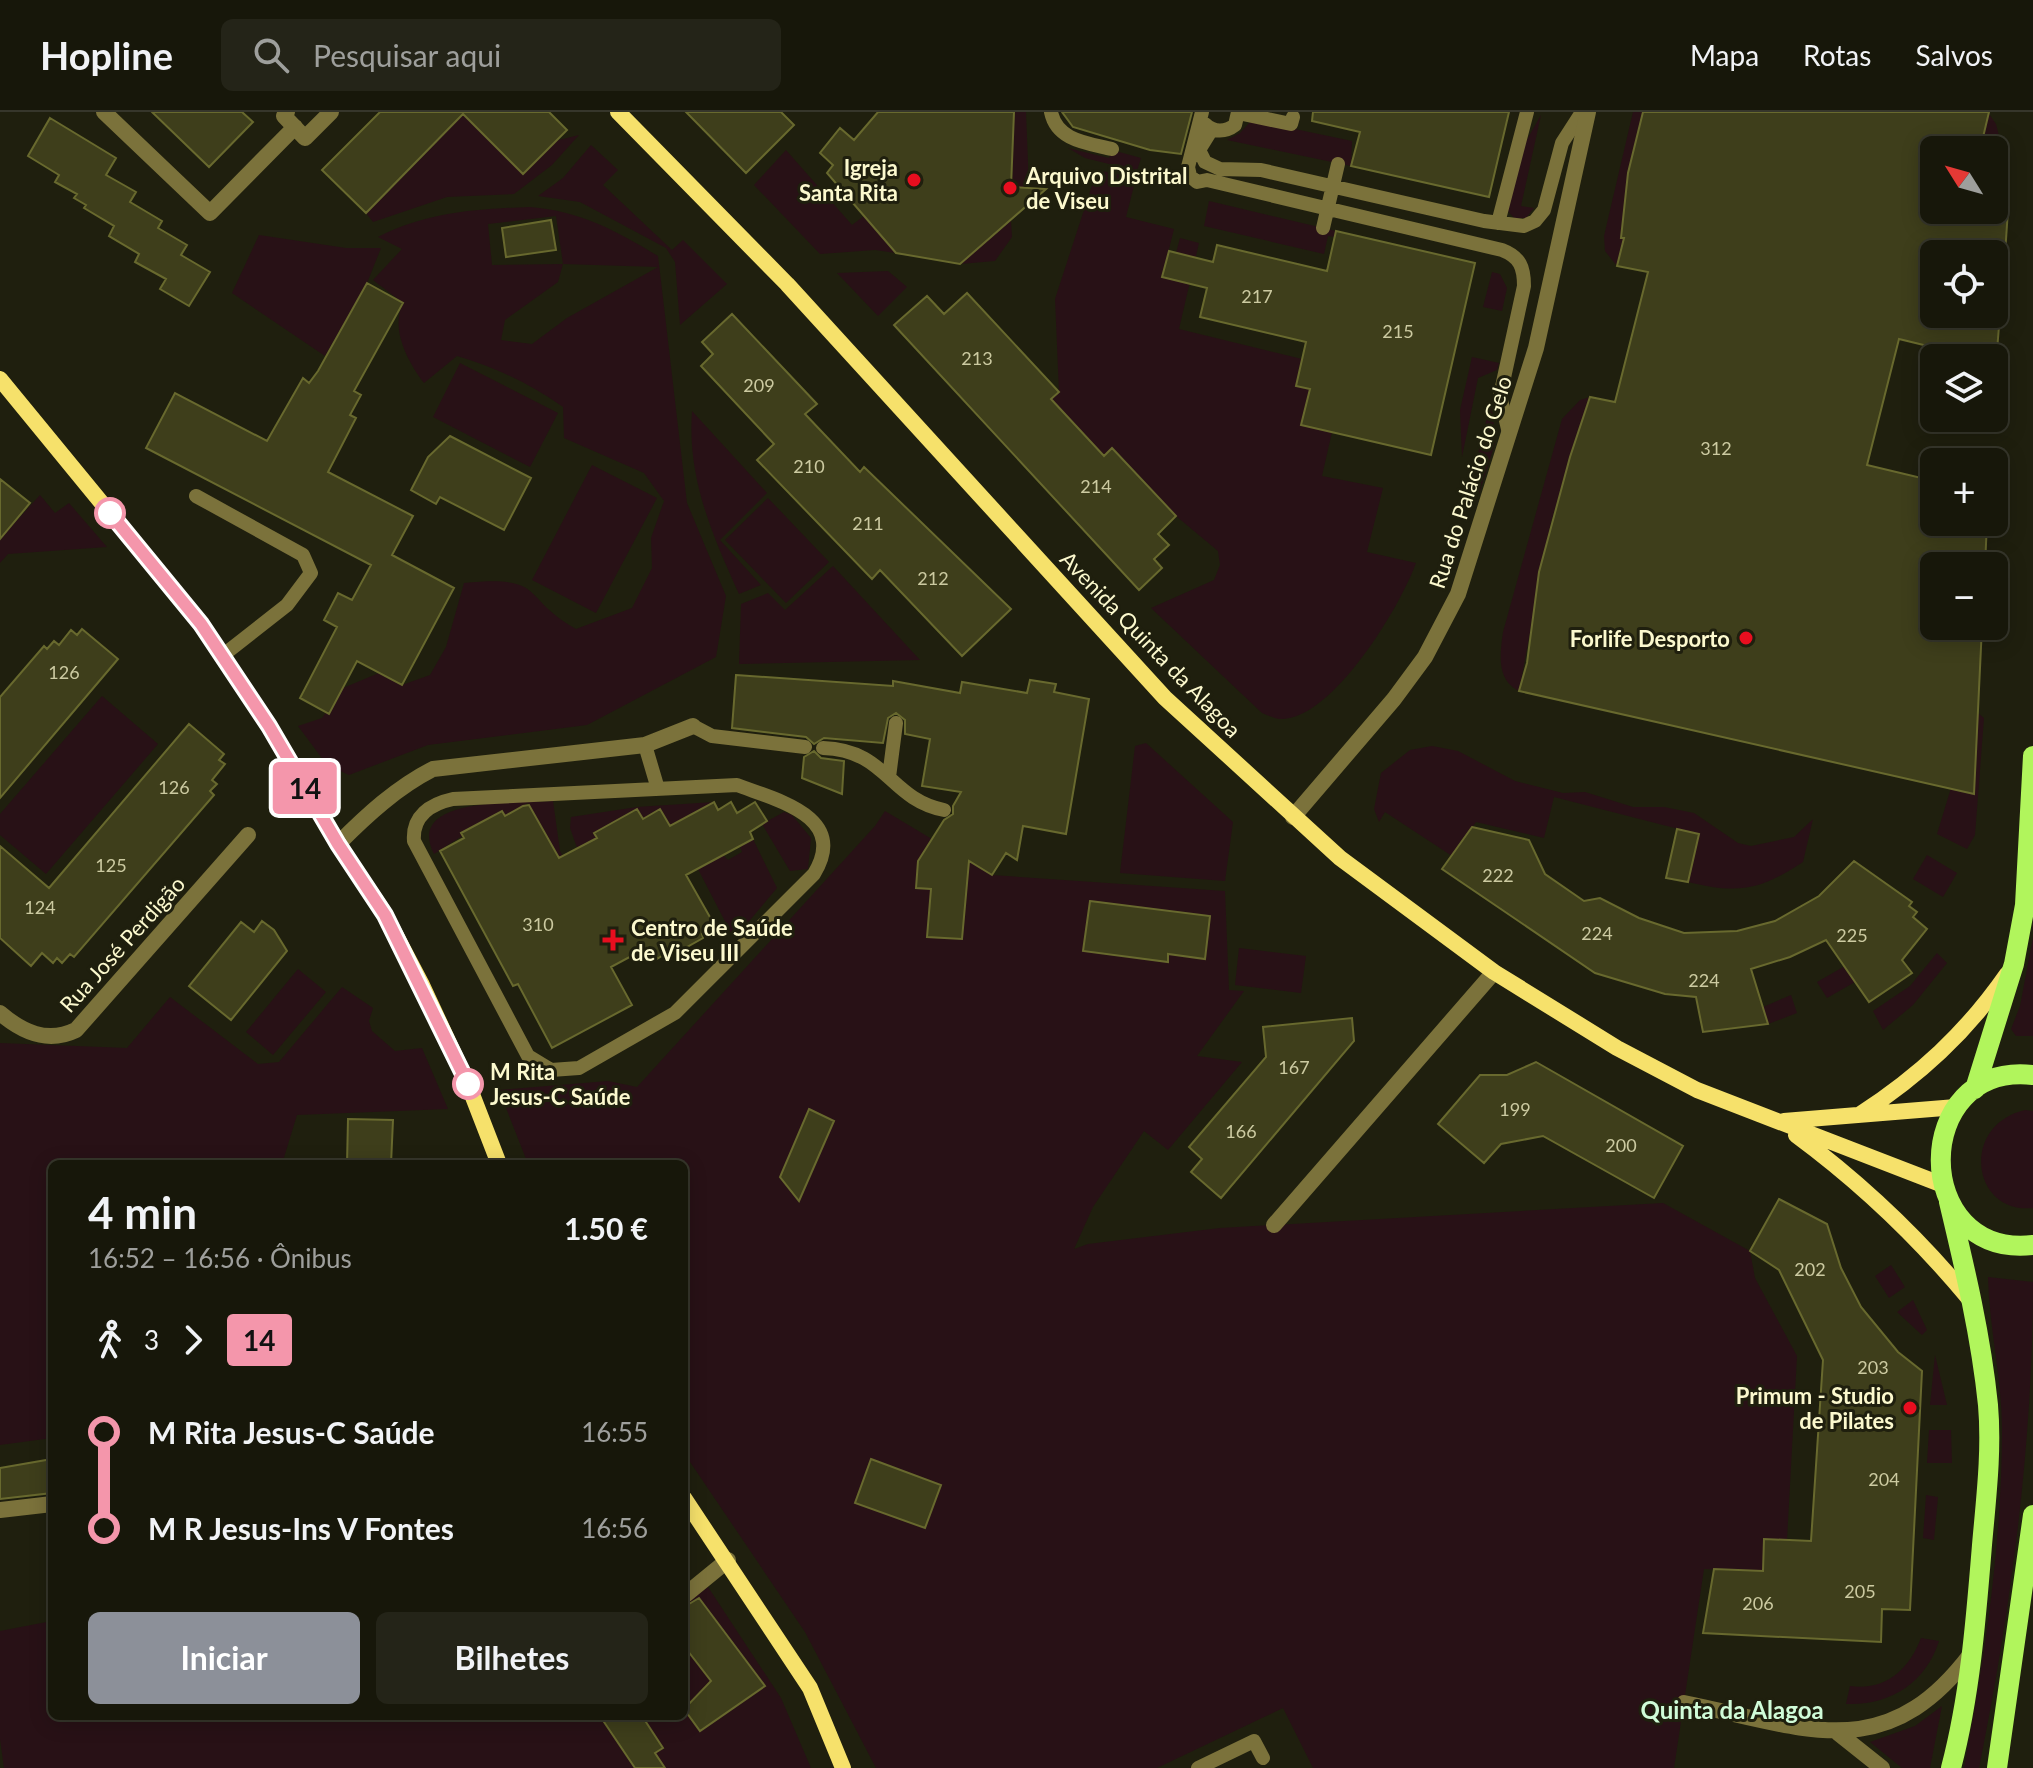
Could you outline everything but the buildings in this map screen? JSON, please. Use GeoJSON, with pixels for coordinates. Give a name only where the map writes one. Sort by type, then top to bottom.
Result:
{"type":"FeatureCollection","features":[{"type":"Feature","properties":{"kind":"main road"},"geometry":{"type":"LineString","coordinates":[[1975,1089],[2014,964],[2025,905],[2033,756]]}},
{"type":"Feature","properties":{"kind":"main road"},"geometry":{"type":"LineString","coordinates":[[1951,1768],[1970,1655],[1987,1491],[1988,1407],[1974,1304],[1946,1194],[1939,1153],[1944,1129],[1956,1107],[1975,1089],[1997,1078],[2033,1075]]}},
{"type":"Feature","properties":{"kind":"main road"},"geometry":{"type":"LineString","coordinates":[[1946,1194],[1967,1224],[1992,1240],[2020,1246],[2033,1245]]}},
{"type":"Feature","properties":{"kind":"main road"},"geometry":{"type":"LineString","coordinates":[[1997,1768],[2033,1515]]}},
{"type":"Feature","properties":{"kind":"street"},"geometry":{"type":"LineString","coordinates":[[104,112],[210,213],[291,119],[305,138],[331,112]]}},
{"type":"Feature","properties":{"kind":"street","name":"Avenida Quinta da Alagoa"},"geometry":{"type":"LineString","coordinates":[[618,112],[796,294],[1165,698],[1340,858],[1494,972],[1617,1048],[1697,1090],[1946,1194]]}},
{"type":"Feature","properties":{"kind":"street","name":"Rua do Palácio do Gelo"},"geometry":{"type":"LineString","coordinates":[[1293,817],[1394,699],[1442,628],[1472,557],[1536,348],[1588,112]]}},
{"type":"Feature","properties":{"kind":"street"},"geometry":{"type":"LineString","coordinates":[[0,379],[201,624],[269,726],[338,844],[383,911],[422,985],[468,1084],[497,1160]]}},
{"type":"Feature","properties":{"kind":"street"},"geometry":{"type":"LineString","coordinates":[[338,844],[374,809],[412,780],[433,769],[645,745],[693,726]]}},
{"type":"Feature","properties":{"kind":"street","name":"Rua José Perdigão"},"geometry":{"type":"LineString","coordinates":[[5,1017],[38,1035],[57,1036],[76,1030],[248,835]]}},
{"type":"Feature","properties":{"kind":"street"},"geometry":{"type":"LineString","coordinates":[[1859,1115],[1937,1058],[1979,1014],[2014,964]]}},
{"type":"Feature","properties":{"kind":"street"},"geometry":{"type":"LineString","coordinates":[[1274,1225],[1494,972]]}},
{"type":"Feature","properties":{"kind":"street"},"geometry":{"type":"LineString","coordinates":[[1778,1122],[1956,1107]]}},
{"type":"Feature","properties":{"kind":"street"},"geometry":{"type":"LineString","coordinates":[[1778,1122],[1869,1192],[1940,1263],[1974,1304]]}},
{"type":"Feature","properties":{"kind":"street"},"geometry":{"type":"LineString","coordinates":[[0,1510],[48,1504]]}},
{"type":"Feature","properties":{"kind":"street"},"geometry":{"type":"LineString","coordinates":[[688,1504],[810,1688],[843,1768]]}},
{"type":"Feature","properties":{"kind":"street"},"geometry":{"type":"LineString","coordinates":[[688,1593],[728,1560]]}},
{"type":"Feature","properties":{"kind":"street"},"geometry":{"type":"LineString","coordinates":[[1684,1703],[1838,1733],[1867,1731],[1911,1714],[1936,1695],[1970,1655]]}},
{"type":"Feature","properties":{"kind":"street"},"geometry":{"type":"LineString","coordinates":[[1838,1733],[1882,1768]]}},
{"type":"Feature","properties":{"kind":"lane"},"geometry":{"type":"LineString","coordinates":[[1051,112],[1053,121],[1065,135],[1112,149]]}},
{"type":"Feature","properties":{"kind":"lane"},"geometry":{"type":"LineString","coordinates":[[1202,112],[1205,123],[1212,129],[1232,127],[1238,112],[1291,124],[1293,117]]}},
{"type":"Feature","properties":{"kind":"lane"},"geometry":{"type":"LineString","coordinates":[[1202,112],[1188,167],[1192,179],[1502,250],[1518,257],[1524,271],[1524,286],[1500,396],[1510,438]]}},
{"type":"Feature","properties":{"kind":"lane"},"geometry":{"type":"LineString","coordinates":[[1498,223],[1527,112]]}},
{"type":"Feature","properties":{"kind":"lane"},"geometry":{"type":"LineString","coordinates":[[1212,129],[1199,150],[1211,166],[1261,170],[1498,223],[1530,224],[1544,210],[1562,143],[1582,112]]}},
{"type":"Feature","properties":{"kind":"lane"},"geometry":{"type":"LineString","coordinates":[[1323,228],[1338,164]]}},
{"type":"Feature","properties":{"kind":"lane"},"geometry":{"type":"LineString","coordinates":[[196,496],[303,555],[311,573],[287,605],[222,656]]}},
{"type":"Feature","properties":{"kind":"lane"},"geometry":{"type":"LineString","coordinates":[[889,777],[896,723]]}},
{"type":"Feature","properties":{"kind":"lane"},"geometry":{"type":"LineString","coordinates":[[693,726],[712,736],[805,747]]}},
{"type":"Feature","properties":{"kind":"lane"},"geometry":{"type":"LineString","coordinates":[[645,745],[658,789]]}},
{"type":"Feature","properties":{"kind":"lane"},"geometry":{"type":"LineString","coordinates":[[823,748],[859,752],[913,798],[944,810]]}},
{"type":"Feature","properties":{"kind":"lane"},"geometry":{"type":"LineString","coordinates":[[737,785],[799,809],[813,821],[822,838],[819,866],[675,1013],[579,1068],[558,1072],[538,1066],[528,1056],[414,841],[417,821],[427,809],[453,799],[658,789],[737,785]]}},
{"type":"Feature","properties":{"kind":"lane"},"geometry":{"type":"LineString","coordinates":[[1198,1768],[1254,1741],[1263,1758]]}},
{"type":"Feature","properties":{"kind":"shaded area"},"geometry":{"type":"Polygon","coordinates":[[[1014,112],[1026,112],[1029,188],[1012,188],[1014,112]]]}},
{"type":"Feature","properties":{"kind":"shaded area"},"geometry":{"type":"Polygon","coordinates":[[[1633,112],[1643,112],[1628,173],[1624,238],[1617,266],[1605,251],[1604,236],[1633,112]]]}},
{"type":"Feature","properties":{"kind":"shaded area"},"geometry":{"type":"Polygon","coordinates":[[[463,114],[555,141],[579,135],[552,165],[514,194],[447,197],[373,222],[366,213],[463,114]]]}},
{"type":"Feature","properties":{"kind":"shaded area"},"geometry":{"type":"Polygon","coordinates":[[[1989,114],[1999,136],[1984,136],[1989,114]]]}},
{"type":"Feature","properties":{"kind":"shaded area"},"geometry":{"type":"Polygon","coordinates":[[[1541,115],[1521,206],[1534,208],[1526,218],[1514,218],[1507,210],[1525,143],[1541,115]]]}},
{"type":"Feature","properties":{"kind":"shaded area"},"geometry":{"type":"Polygon","coordinates":[[[1252,120],[1352,141],[1351,166],[1227,140],[1240,133],[1252,120]]]}},
{"type":"Feature","properties":{"kind":"shaded area"},"geometry":{"type":"Polygon","coordinates":[[[591,145],[618,170],[603,185],[672,250],[683,240],[727,284],[680,325],[675,262],[666,248],[580,202],[538,196],[563,178],[591,145]]]}},
{"type":"Feature","properties":{"kind":"shaded area"},"geometry":{"type":"Polygon","coordinates":[[[1068,148],[1109,158],[1112,150],[1141,158],[1137,171],[1085,158],[1068,148]]]}},
{"type":"Feature","properties":{"kind":"shaded area"},"geometry":{"type":"Polygon","coordinates":[[[786,150],[852,225],[864,216],[896,253],[875,250],[820,254],[754,185],[786,150]]]}},
{"type":"Feature","properties":{"kind":"shaded area"},"geometry":{"type":"Polygon","coordinates":[[[1097,170],[1136,178],[1126,217],[1174,229],[1162,277],[1178,280],[1176,253],[1180,238],[1199,243],[1179,329],[1302,359],[1296,386],[1310,389],[1332,432],[1322,476],[1383,488],[1367,552],[1416,563],[1396,606],[1362,658],[1321,702],[1299,715],[1279,719],[1262,713],[1151,608],[1214,580],[1220,565],[1218,551],[1176,516],[1113,448],[1104,456],[1075,425],[1033,416],[1059,392],[1055,299],[1097,170]]]}},
{"type":"Feature","properties":{"kind":"shaded area"},"geometry":{"type":"Polygon","coordinates":[[[1209,201],[1336,231],[1335,237],[1328,236],[1324,254],[1204,226],[1209,201]]]}},
{"type":"Feature","properties":{"kind":"shaded area"},"geometry":{"type":"Polygon","coordinates":[[[530,207],[581,217],[612,230],[658,256],[687,503],[726,596],[716,657],[587,725],[428,745],[349,775],[327,765],[298,726],[322,718],[343,688],[379,673],[402,685],[430,675],[446,647],[464,583],[491,581],[521,586],[558,618],[576,629],[632,608],[652,568],[651,538],[664,501],[644,473],[564,438],[563,407],[485,365],[457,356],[424,383],[407,355],[400,334],[403,303],[373,280],[402,249],[378,237],[433,217],[530,207]],[[556,216],[488,224],[492,265],[563,264],[556,216]],[[563,264],[558,282],[505,320],[501,340],[532,344],[567,318],[658,267],[563,264]]]}},
{"type":"Feature","properties":{"kind":"shaded area"},"geometry":{"type":"Polygon","coordinates":[[[1011,221],[1012,237],[995,261],[960,264],[1011,221]]]}},
{"type":"Feature","properties":{"kind":"shaded area"},"geometry":{"type":"Polygon","coordinates":[[[259,235],[346,248],[381,248],[367,283],[325,356],[232,293],[259,235]]]}},
{"type":"Feature","properties":{"kind":"shaded area"},"geometry":{"type":"Polygon","coordinates":[[[888,271],[907,287],[878,316],[837,273],[888,271]]]}},
{"type":"Feature","properties":{"kind":"shaded area"},"geometry":{"type":"Polygon","coordinates":[[[1492,272],[1500,274],[1507,288],[1502,311],[1483,307],[1492,272]]]}},
{"type":"Feature","properties":{"kind":"shaded area"},"geometry":{"type":"Polygon","coordinates":[[[1472,357],[1499,363],[1497,370],[1478,378],[1462,457],[1460,410],[1472,357]]]}},
{"type":"Feature","properties":{"kind":"shaded area"},"geometry":{"type":"Polygon","coordinates":[[[460,363],[558,413],[530,467],[433,417],[460,363]]]}},
{"type":"Feature","properties":{"kind":"shaded area"},"geometry":{"type":"Polygon","coordinates":[[[1492,397],[1495,443],[1479,494],[1477,458],[1492,397]]]}},
{"type":"Feature","properties":{"kind":"shaded area"},"geometry":{"type":"Polygon","coordinates":[[[1590,397],[1551,522],[1519,691],[1506,680],[1503,673],[1503,632],[1562,419],[1580,400],[1590,397]]]}},
{"type":"Feature","properties":{"kind":"shaded area"},"geometry":{"type":"Polygon","coordinates":[[[692,411],[767,493],[720,540],[761,585],[739,594],[711,527],[698,483],[691,436],[692,411]]]}},
{"type":"Feature","properties":{"kind":"shaded area"},"geometry":{"type":"Polygon","coordinates":[[[592,465],[657,498],[596,613],[532,580],[592,465]]]}},
{"type":"Feature","properties":{"kind":"shaded area"},"geometry":{"type":"Polygon","coordinates":[[[40,495],[55,513],[69,503],[107,547],[8,554],[0,563],[0,539],[40,495]]]}},
{"type":"Feature","properties":{"kind":"shaded area"},"geometry":{"type":"Polygon","coordinates":[[[768,498],[829,562],[786,603],[725,540],[768,498]]]}},
{"type":"Feature","properties":{"kind":"shaded area"},"geometry":{"type":"Polygon","coordinates":[[[833,566],[920,660],[739,664],[741,604],[768,593],[785,610],[833,566]]]}},
{"type":"Feature","properties":{"kind":"shaded area"},"geometry":{"type":"Polygon","coordinates":[[[102,696],[158,744],[46,874],[0,835],[0,814],[102,696]]]}},
{"type":"Feature","properties":{"kind":"shaded area"},"geometry":{"type":"Polygon","coordinates":[[[1978,713],[1984,718],[1975,835],[1967,849],[1937,834],[1951,788],[1974,794],[1978,713]]]}},
{"type":"Feature","properties":{"kind":"shaded area"},"geometry":{"type":"Polygon","coordinates":[[[1146,743],[1233,822],[1225,881],[1120,873],[1135,746],[1146,743]]]}},
{"type":"Feature","properties":{"kind":"shaded area"},"geometry":{"type":"Polygon","coordinates":[[[1432,746],[1458,751],[1515,781],[1563,793],[1585,792],[1633,807],[1664,807],[1694,813],[1738,843],[1751,846],[1794,837],[1813,819],[1803,862],[1774,879],[1748,887],[1721,888],[1688,882],[1698,834],[1554,797],[1544,838],[1476,822],[1452,856],[1385,812],[1379,822],[1374,809],[1381,773],[1410,750],[1432,746]]]}},
{"type":"Feature","properties":{"kind":"shaded area"},"geometry":{"type":"Polygon","coordinates":[[[553,801],[560,851],[577,883],[564,868],[528,803],[505,816],[501,811],[434,854],[429,835],[435,821],[450,812],[470,806],[553,801]]]}},
{"type":"Feature","properties":{"kind":"shaded area"},"geometry":{"type":"Polygon","coordinates":[[[714,802],[695,812],[698,819],[674,833],[660,809],[643,819],[637,809],[595,833],[597,838],[582,862],[570,828],[571,817],[637,807],[714,802]]]}},
{"type":"Feature","properties":{"kind":"shaded area"},"geometry":{"type":"Polygon","coordinates":[[[885,811],[992,875],[1225,891],[1229,990],[1244,991],[1197,1056],[1242,1062],[1168,1150],[1144,1131],[1093,1207],[1074,1249],[1088,1244],[1220,1228],[1663,1203],[1750,1251],[1755,1278],[1797,1356],[1787,1540],[1764,1539],[1763,1571],[1704,1569],[1674,1768],[1313,1768],[1283,1708],[1157,1768],[876,1768],[805,1632],[688,1459],[688,1160],[526,1160],[499,1090],[608,1081],[637,1087],[875,826],[885,811]]]}},
{"type":"Feature","properties":{"kind":"shaded area"},"geometry":{"type":"Polygon","coordinates":[[[784,812],[792,815],[811,838],[808,869],[790,871],[762,824],[784,812]]]}},
{"type":"Feature","properties":{"kind":"shaded area"},"geometry":{"type":"Polygon","coordinates":[[[753,839],[777,888],[740,932],[731,933],[698,869],[723,855],[728,860],[742,852],[740,846],[753,839]]]}},
{"type":"Feature","properties":{"kind":"shaded area"},"geometry":{"type":"Polygon","coordinates":[[[1927,855],[1957,873],[1943,897],[1913,879],[1927,855]]]}},
{"type":"Feature","properties":{"kind":"shaded area"},"geometry":{"type":"Polygon","coordinates":[[[2033,937],[2033,1036],[2016,1036],[2011,1029],[2020,1006],[2033,937]]]}},
{"type":"Feature","properties":{"kind":"shaded area"},"geometry":{"type":"Polygon","coordinates":[[[1239,948],[1306,956],[1301,993],[1235,985],[1239,948]]]}},
{"type":"Feature","properties":{"kind":"shaded area"},"geometry":{"type":"Polygon","coordinates":[[[1937,953],[1947,963],[1913,1005],[1883,1030],[1873,1011],[1910,986],[1937,953]]]}},
{"type":"Feature","properties":{"kind":"shaded area"},"geometry":{"type":"Polygon","coordinates":[[[1845,966],[1855,982],[1827,998],[1817,982],[1845,966]]]}},
{"type":"Feature","properties":{"kind":"shaded area"},"geometry":{"type":"Polygon","coordinates":[[[298,969],[326,992],[273,1055],[246,1032],[298,969]]]}},
{"type":"Feature","properties":{"kind":"shaded area"},"geometry":{"type":"Polygon","coordinates":[[[342,987],[373,1008],[369,1021],[372,1031],[395,1051],[422,1048],[448,1109],[297,1115],[283,1160],[48,1160],[48,1439],[0,1445],[0,1043],[127,1048],[170,997],[258,1064],[279,1062],[342,987]]]}},
{"type":"Feature","properties":{"kind":"shaded area"},"geometry":{"type":"Polygon","coordinates":[[[1791,995],[1797,1013],[1768,1024],[1763,1007],[1791,995]]]}},
{"type":"Feature","properties":{"kind":"shaded area"},"geometry":{"type":"Polygon","coordinates":[[[2025,1110],[2033,1111],[2033,1208],[2012,1206],[1996,1197],[1986,1184],[1981,1167],[1983,1149],[1990,1132],[2004,1119],[2025,1110]]]}},
{"type":"Feature","properties":{"kind":"shaded area"},"geometry":{"type":"Polygon","coordinates":[[[1891,1265],[1905,1287],[1889,1298],[1875,1276],[1891,1265]]]}},
{"type":"Feature","properties":{"kind":"shaded area"},"geometry":{"type":"Polygon","coordinates":[[[1988,1277],[2033,1282],[2032,1343],[2018,1526],[2001,1648],[1979,1768],[1964,1768],[1991,1599],[1999,1514],[2002,1429],[1988,1277]]]}},
{"type":"Feature","properties":{"kind":"shaded area"},"geometry":{"type":"Polygon","coordinates":[[[1913,1300],[1927,1330],[1922,1335],[1897,1312],[1913,1300]]]}},
{"type":"Feature","properties":{"kind":"shaded area"},"geometry":{"type":"Polygon","coordinates":[[[1935,1355],[1947,1405],[1930,1405],[1935,1355]]]}},
{"type":"Feature","properties":{"kind":"shaded area"},"geometry":{"type":"Polygon","coordinates":[[[1929,1430],[1951,1430],[1952,1463],[1927,1463],[1929,1430]]]}},
{"type":"Feature","properties":{"kind":"shaded area"},"geometry":{"type":"Polygon","coordinates":[[[1926,1495],[1938,1497],[1934,1540],[1923,1538],[1926,1495]]]}},
{"type":"Feature","properties":{"kind":"shaded area"},"geometry":{"type":"Polygon","coordinates":[[[708,1587],[781,1698],[811,1768],[4,1768],[0,1739],[0,1631],[48,1622],[48,1720],[688,1720],[688,1602],[708,1587]]]}},
{"type":"Feature","properties":{"kind":"shaded area"},"geometry":{"type":"Polygon","coordinates":[[[1921,1638],[1939,1641],[1925,1669],[1915,1680],[1904,1689],[1877,1701],[1846,1704],[1850,1686],[1874,1685],[1894,1676],[1910,1660],[1921,1638]]]}},
{"type":"Feature","properties":{"kind":"shaded area"},"geometry":{"type":"Polygon","coordinates":[[[1942,1706],[1930,1768],[1902,1768],[1870,1742],[1915,1726],[1942,1706]]]}},
{"type":"Feature","properties":{"kind":"bus line","name":"14"},"geometry":{"type":"LineString","coordinates":[[110,513],[201,624],[269,726],[338,844],[385,915],[468,1084]]}},
{"type":"Feature","properties":{"kind":"place","name":"Igreja Santa Rita"},"geometry":{"type":"Point","coordinates":[914,180]}},
{"type":"Feature","properties":{"kind":"place","name":"Arquivo Distrital de Viseu"},"geometry":{"type":"Point","coordinates":[1010,188]}},
{"type":"Feature","properties":{"kind":"place","name":"Forlife Desporto"},"geometry":{"type":"Point","coordinates":[1746,638]}},
{"type":"Feature","properties":{"kind":"place","name":"Centro de Saúde de Viseu III"},"geometry":{"type":"Point","coordinates":[613,940]}},
{"type":"Feature","properties":{"kind":"place","name":"M Rita Jesus-C Saúde"},"geometry":{"type":"Point","coordinates":[468,1084]}},
{"type":"Feature","properties":{"kind":"place","name":"Primum - Studio de Pilates"},"geometry":{"type":"Point","coordinates":[1910,1408]}},
{"type":"Feature","properties":{"kind":"district","name":"Quinta da Alagoa"},"geometry":{"type":"Point","coordinates":[1732,1709]}}]}
